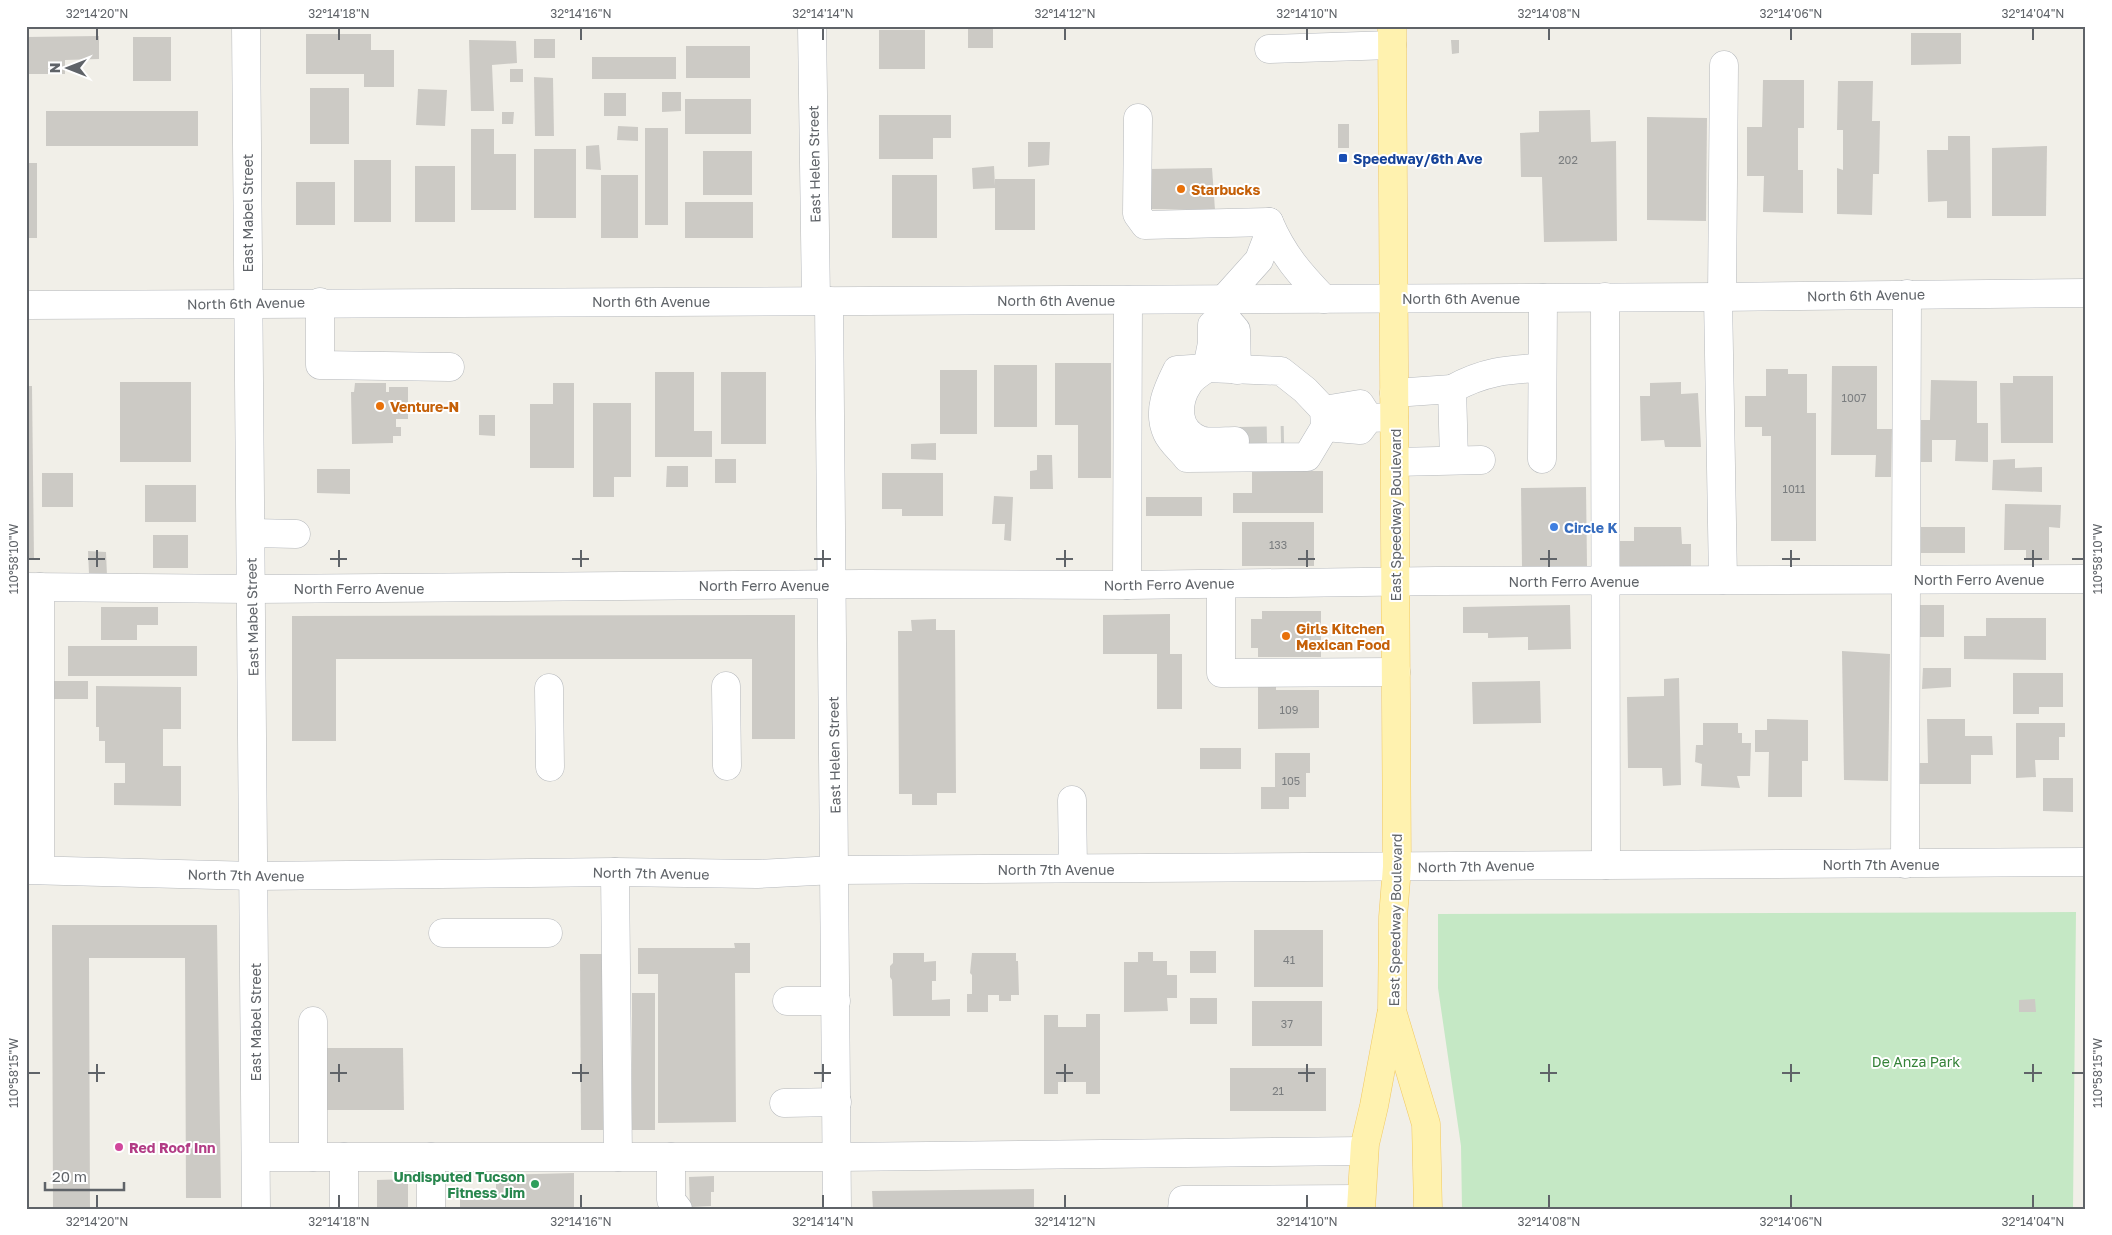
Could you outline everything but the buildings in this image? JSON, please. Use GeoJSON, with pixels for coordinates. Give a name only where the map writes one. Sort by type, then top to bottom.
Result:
{"type":"FeatureCollection","features":[{"type":"Feature","properties":{"kind":"main road","name":"East Speedway Boulevard"},"geometry":{"type":"LineString","coordinates":[[1392,35],[1393,298],[1386,409],[1395,462],[1397,867],[1392,1011],[1426,1124],[1428,1209]]}},
{"type":"Feature","properties":{"kind":"main road"},"geometry":{"type":"LineString","coordinates":[[1361,1204],[1364,1151],[1392,1011]]}},
{"type":"Feature","properties":{"kind":"street","name":"East Mabel Street"},"geometry":{"type":"LineString","coordinates":[[246,26],[255,876],[256,1209]]}},
{"type":"Feature","properties":{"kind":"street","name":"East Helen Street"},"geometry":{"type":"LineString","coordinates":[[812,26],[832,585],[837,1209]]}},
{"type":"Feature","properties":{"kind":"street"},"geometry":{"type":"LineString","coordinates":[[1269,49],[1392,35]]}},
{"type":"Feature","properties":{"kind":"street"},"geometry":{"type":"LineString","coordinates":[[1723,580],[1720,297],[1724,65]]}},
{"type":"Feature","properties":{"kind":"street"},"geometry":{"type":"LineString","coordinates":[[1138,118],[1137,214],[1145,224],[1269,222]]}},
{"type":"Feature","properties":{"kind":"street"},"geometry":{"type":"LineString","coordinates":[[1269,222],[1276,239],[1294,269],[1324,299]]}},
{"type":"Feature","properties":{"kind":"street"},"geometry":{"type":"LineString","coordinates":[[1239,441],[1200,440],[1187,432],[1179,418],[1180,403],[1190,382],[1207,368],[1212,343],[1212,324],[1259,260],[1267,239],[1269,222]]}},
{"type":"Feature","properties":{"kind":"street","name":"North 6th Avenue"},"geometry":{"type":"LineString","coordinates":[[26,305],[320,302],[1128,300],[1224,308],[1324,299],[2086,293]]}},
{"type":"Feature","properties":{"kind":"street"},"geometry":{"type":"LineString","coordinates":[[1905,864],[1907,294]]}},
{"type":"Feature","properties":{"kind":"street"},"geometry":{"type":"LineString","coordinates":[[1605,297],[1606,865]]}},
{"type":"Feature","properties":{"kind":"street"},"geometry":{"type":"LineString","coordinates":[[1542,459],[1543,298]]}},
{"type":"Feature","properties":{"kind":"street"},"geometry":{"type":"LineString","coordinates":[[1127,585],[1128,300]]}},
{"type":"Feature","properties":{"kind":"street"},"geometry":{"type":"LineString","coordinates":[[320,302],[320,365],[450,367]]}},
{"type":"Feature","properties":{"kind":"street"},"geometry":{"type":"LineString","coordinates":[[1224,308],[1236,330],[1238,370]]}},
{"type":"Feature","properties":{"kind":"street"},"geometry":{"type":"LineString","coordinates":[[1307,457],[1187,458],[1167,434],[1163,416],[1164,398],[1177,370],[1207,368],[1281,371],[1305,390],[1324,419],[1360,430],[1386,409],[1452,389],[1486,373],[1509,369],[1542,368]]}},
{"type":"Feature","properties":{"kind":"street"},"geometry":{"type":"LineString","coordinates":[[1452,389],[1454,460]]}},
{"type":"Feature","properties":{"kind":"street"},"geometry":{"type":"LineString","coordinates":[[1307,457],[1324,419]]}},
{"type":"Feature","properties":{"kind":"street"},"geometry":{"type":"LineString","coordinates":[[1284,440],[1298,440],[1307,457]]}},
{"type":"Feature","properties":{"kind":"street"},"geometry":{"type":"LineString","coordinates":[[1395,462],[1481,460]]}},
{"type":"Feature","properties":{"kind":"street"},"geometry":{"type":"LineString","coordinates":[[251,533],[296,534]]}},
{"type":"Feature","properties":{"kind":"street","name":"North Ferro Avenue"},"geometry":{"type":"LineString","coordinates":[[33,587],[252,589],[2086,579]]}},
{"type":"Feature","properties":{"kind":"street"},"geometry":{"type":"LineString","coordinates":[[1221,584],[1221,673],[1396,672]]}},
{"type":"Feature","properties":{"kind":"street"},"geometry":{"type":"LineString","coordinates":[[33,587],[33,870]]}},
{"type":"Feature","properties":{"kind":"street"},"geometry":{"type":"LineString","coordinates":[[726,686],[727,766]]}},
{"type":"Feature","properties":{"kind":"street"},"geometry":{"type":"LineString","coordinates":[[549,688],[550,767]]}},
{"type":"Feature","properties":{"kind":"street"},"geometry":{"type":"LineString","coordinates":[[1072,800],[1073,868]]}},
{"type":"Feature","properties":{"kind":"street","name":"North 7th Avenue"},"geometry":{"type":"LineString","coordinates":[[33,870],[255,876],[615,872],[756,874],[835,870],[2086,862]]}},
{"type":"Feature","properties":{"kind":"street"},"geometry":{"type":"LineString","coordinates":[[615,872],[618,1157]]}},
{"type":"Feature","properties":{"kind":"street"},"geometry":{"type":"LineString","coordinates":[[443,933],[548,932]]}},
{"type":"Feature","properties":{"kind":"street"},"geometry":{"type":"LineString","coordinates":[[787,1001],[836,1001]]}},
{"type":"Feature","properties":{"kind":"street"},"geometry":{"type":"LineString","coordinates":[[313,1021],[313,1156]]}},
{"type":"Feature","properties":{"kind":"street"},"geometry":{"type":"LineString","coordinates":[[784,1103],[837,1102]]}},
{"type":"Feature","properties":{"kind":"street"},"geometry":{"type":"LineString","coordinates":[[256,1156],[837,1157],[1364,1151]]}},
{"type":"Feature","properties":{"kind":"street"},"geometry":{"type":"LineString","coordinates":[[344,1156],[344,1209]]}},
{"type":"Feature","properties":{"kind":"street"},"geometry":{"type":"LineString","coordinates":[[431,1157],[431,1209]]}},
{"type":"Feature","properties":{"kind":"street"},"geometry":{"type":"LineString","coordinates":[[671,1157],[671,1200],[678,1209]]}},
{"type":"Feature","properties":{"kind":"street"},"geometry":{"type":"LineString","coordinates":[[1182,1209],[1183,1200],[1282,1204],[1361,1204]]}},
{"type":"Feature","properties":{"kind":"green space","name":"De Anza Park"},"geometry":{"type":"Polygon","coordinates":[[[2076,912],[2073,1209],[1462,1209],[1461,1146],[1438,988],[1438,914],[2076,912]]]}},
{"type":"Feature","properties":{"kind":"tunnel"},"geometry":{"type":"LineString","coordinates":[[1239,441],[1284,440]]}},
{"type":"Feature","properties":{"kind":"place","name":"Speedway/6th Ave"},"geometry":{"type":"Point","coordinates":[1343,158]}},
{"type":"Feature","properties":{"kind":"place","name":"Starbucks"},"geometry":{"type":"Point","coordinates":[1181,189]}},
{"type":"Feature","properties":{"kind":"place","name":"Venture-N"},"geometry":{"type":"Point","coordinates":[380,406]}},
{"type":"Feature","properties":{"kind":"place","name":"Circle K"},"geometry":{"type":"Point","coordinates":[1554,527]}},
{"type":"Feature","properties":{"kind":"place","name":"Girls Kitchen Mexican Food"},"geometry":{"type":"Point","coordinates":[1286,636]}},
{"type":"Feature","properties":{"kind":"place","name":"Red Roof Inn"},"geometry":{"type":"Point","coordinates":[119,1147]}},
{"type":"Feature","properties":{"kind":"place","name":"Undisputed Tucson Fitness Jim"},"geometry":{"type":"Point","coordinates":[535,1184]}}]}
